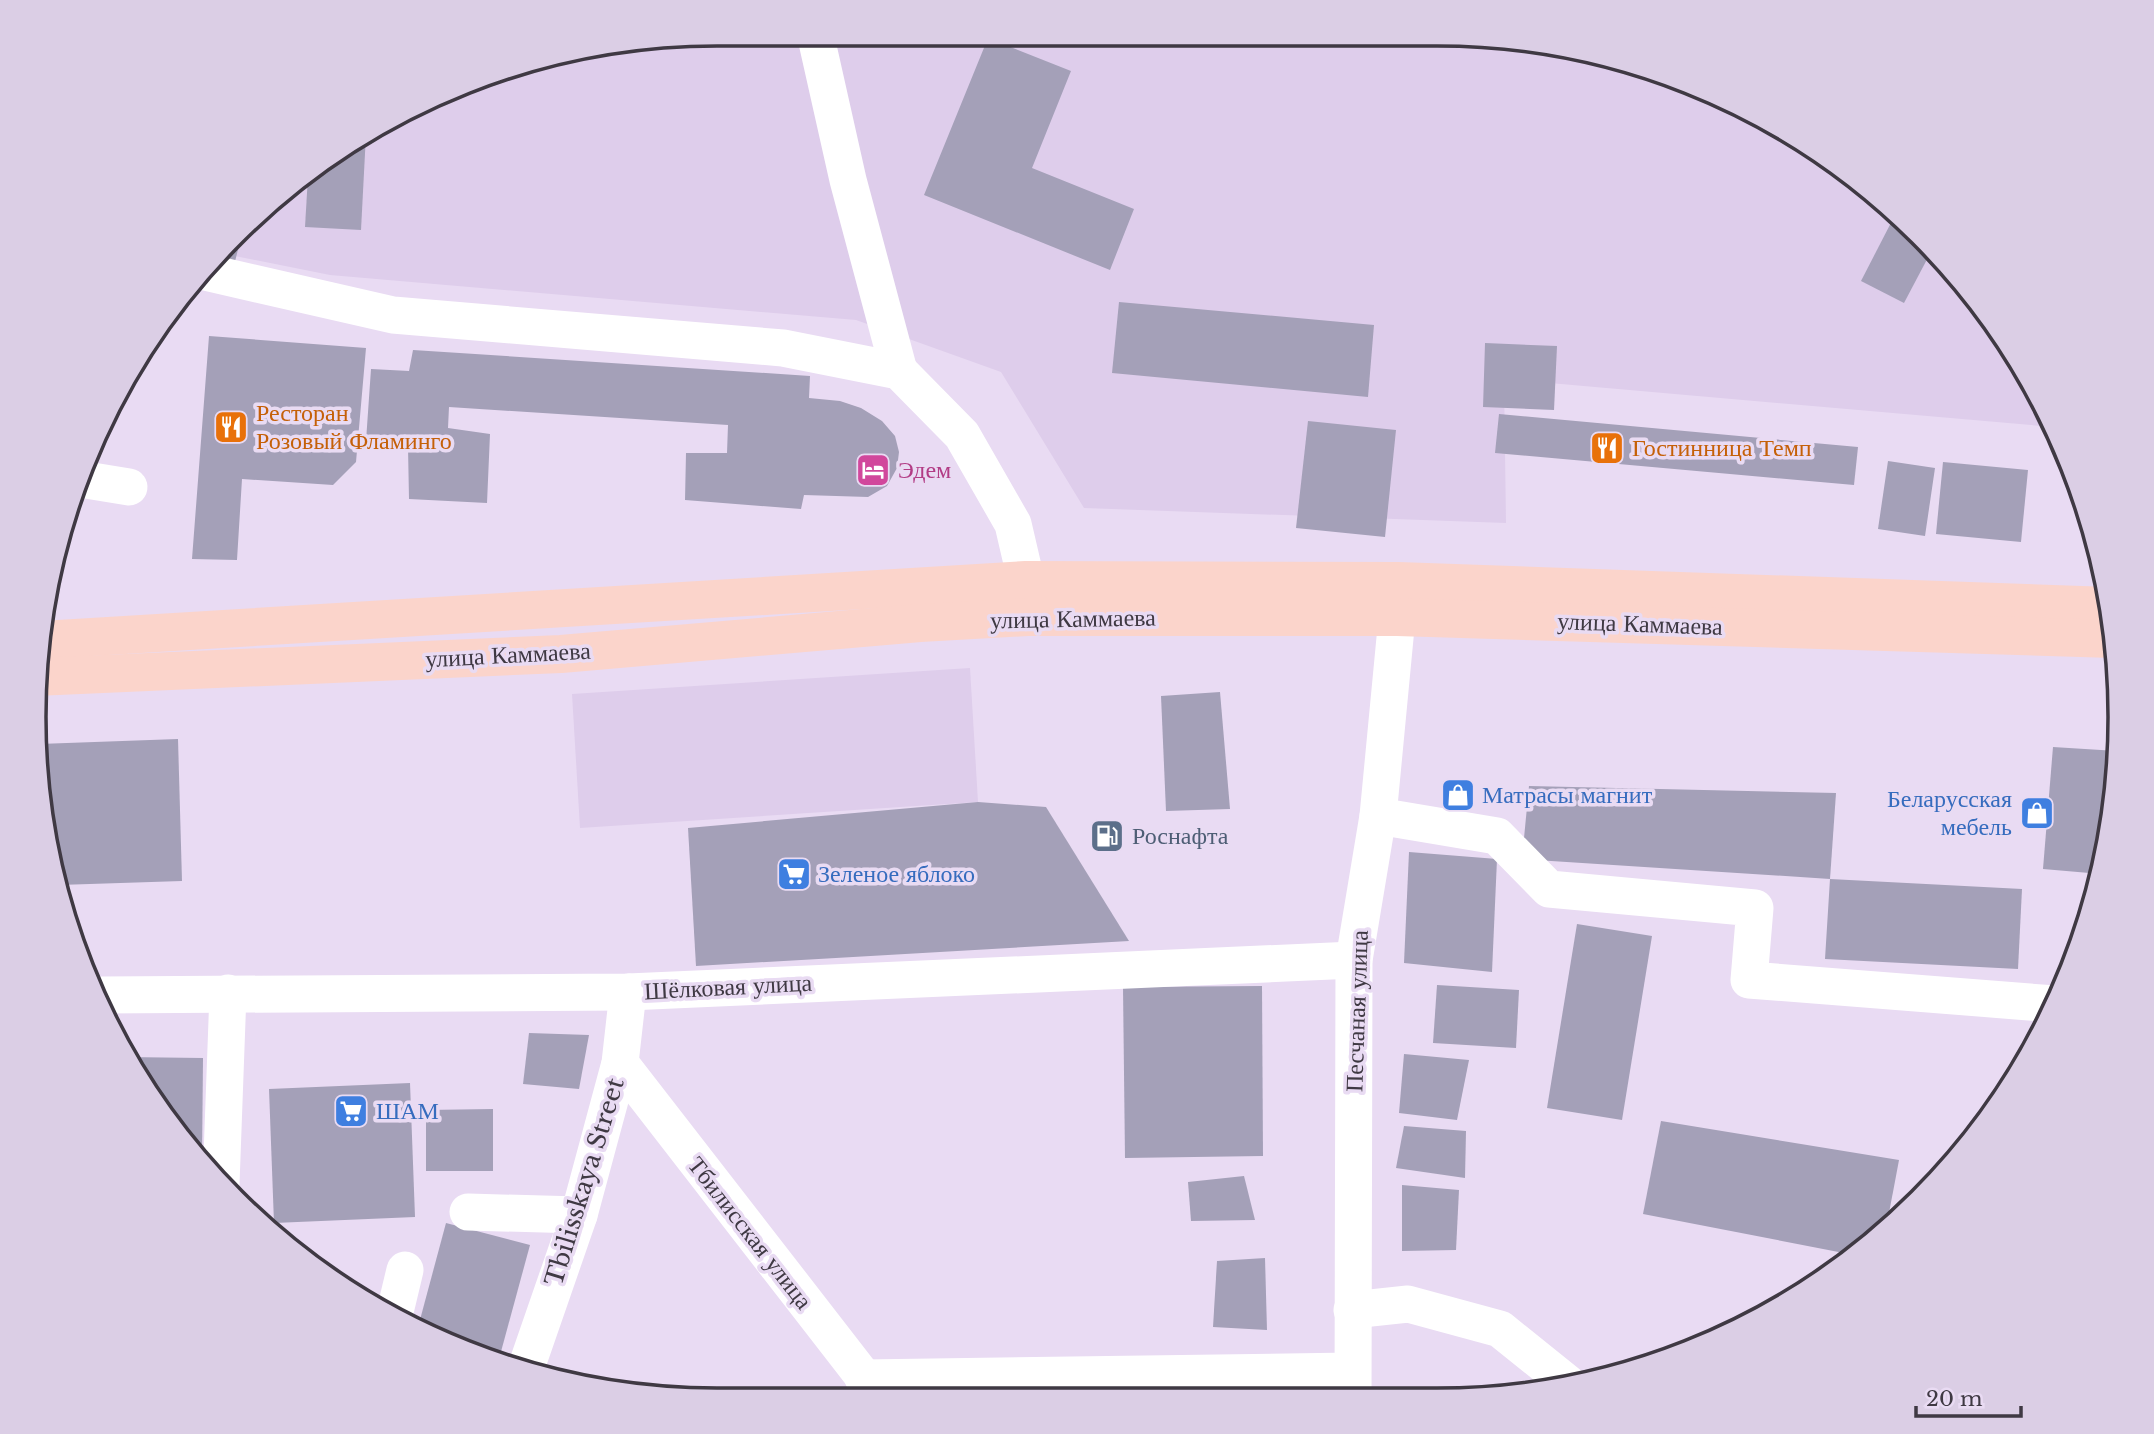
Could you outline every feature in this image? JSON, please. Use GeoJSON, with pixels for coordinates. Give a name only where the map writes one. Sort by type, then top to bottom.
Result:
{"type":"FeatureCollection","features":[{"type":"Feature","properties":{"kind":"main road","name":"улица Каммаева"},"geometry":{"type":"LineString","coordinates":[[50,640],[1026,580],[2104,638]]}},
{"type":"Feature","properties":{"kind":"main road","name":"улица Каммаева"},"geometry":{"type":"LineString","coordinates":[[47,676],[561,653],[920,623],[1397,599],[2099,606]]}},
{"type":"Feature","properties":{"kind":"street"},"geometry":{"type":"LineString","coordinates":[[818,46],[848,180],[900,372],[962,435],[1013,524],[1026,580],[1027,617]]}},
{"type":"Feature","properties":{"kind":"street"},"geometry":{"type":"LineString","coordinates":[[212,274],[393,315],[783,348],[900,372]]}},
{"type":"Feature","properties":{"kind":"street"},"geometry":{"type":"LineString","coordinates":[[89,480],[129,487]]}},
{"type":"Feature","properties":{"kind":"street","name":"Песчаная улица"},"geometry":{"type":"LineString","coordinates":[[1353,1386],[1354,960],[1378,816],[1397,599]]}},
{"type":"Feature","properties":{"kind":"street"},"geometry":{"type":"LineString","coordinates":[[1378,816],[1497,836],[1549,889],[1755,908],[1749,980],[2044,1003]]}},
{"type":"Feature","properties":{"kind":"street","name":"Шёлковая улица"},"geometry":{"type":"LineString","coordinates":[[106,995],[628,992],[1354,960]]}},
{"type":"Feature","properties":{"kind":"street","name":"Tbilisskaya Street"},"geometry":{"type":"LineString","coordinates":[[528,1361],[579,1215],[620,1063],[628,992]]}},
{"type":"Feature","properties":{"kind":"street"},"geometry":{"type":"LineString","coordinates":[[222,1170],[228,993]]}},
{"type":"Feature","properties":{"kind":"street","name":"Тбилисская улица"},"geometry":{"type":"LineString","coordinates":[[620,1063],[871,1388]]}},
{"type":"Feature","properties":{"kind":"street"},"geometry":{"type":"LineString","coordinates":[[468,1212],[579,1215]]}},
{"type":"Feature","properties":{"kind":"street"},"geometry":{"type":"LineString","coordinates":[[396,1307],[404,1270]]}},
{"type":"Feature","properties":{"kind":"street"},"geometry":{"type":"LineString","coordinates":[[1352,1310],[1408,1304],[1500,1329],[1560,1377]]}},
{"type":"Feature","properties":{"kind":"street"},"geometry":{"type":"LineString","coordinates":[[1032,1388],[1353,1386]]}},
{"type":"Feature","properties":{"kind":"shaded area"},"geometry":{"type":"Polygon","coordinates":[[[717,46],[1481,47],[1568,58],[1653,81],[1734,115],[1773,135],[1810,159],[1880,212],[1942,274],[1995,344],[2019,381],[2042,426],[1504,379],[1506,523],[1084,508],[1001,372],[856,320],[330,275],[230,255],[274,212],[308,184],[381,135],[460,97],[501,81],[586,58],[629,51],[717,46]]]}},
{"type":"Feature","properties":{"kind":"shaded area"},"geometry":{"type":"Polygon","coordinates":[[[970,668],[978,802],[580,828],[572,694],[970,668]]]}},
{"type":"Feature","properties":{"kind":"building"},"geometry":{"type":"Polygon","coordinates":[[[985,46],[1008,46],[1071,71],[1032,168],[1134,209],[1110,270],[924,195],[985,46]]]}},
{"type":"Feature","properties":{"kind":"building"},"geometry":{"type":"Polygon","coordinates":[[[365,145],[361,230],[305,227],[308,184],[365,145]]]}},
{"type":"Feature","properties":{"kind":"building"},"geometry":{"type":"Polygon","coordinates":[[[1891,222],[1927,258],[1904,303],[1861,281],[1891,222]]]}},
{"type":"Feature","properties":{"kind":"building"},"geometry":{"type":"Polygon","coordinates":[[[239,245],[232,273],[216,269],[239,245]]]}},
{"type":"Feature","properties":{"kind":"building"},"geometry":{"type":"Polygon","coordinates":[[[1119,302],[1374,325],[1368,397],[1112,373],[1119,302]]]}},
{"type":"Feature","properties":{"kind":"building"},"geometry":{"type":"Polygon","coordinates":[[[209,336],[366,348],[356,462],[333,485],[242,479],[237,560],[192,559],[209,336]]]}},
{"type":"Feature","properties":{"kind":"building"},"geometry":{"type":"Polygon","coordinates":[[[1485,343],[1557,346],[1554,410],[1483,407],[1485,343]]]}},
{"type":"Feature","properties":{"kind":"building"},"geometry":{"type":"Polygon","coordinates":[[[413,350],[810,376],[809,398],[840,401],[861,408],[882,421],[895,436],[899,452],[897,468],[887,486],[868,497],[804,495],[801,509],[685,500],[686,453],[727,453],[728,425],[449,407],[448,428],[490,434],[487,503],[409,499],[408,447],[366,441],[371,369],[409,371],[413,350]]]}},
{"type":"Feature","properties":{"kind":"building"},"geometry":{"type":"Polygon","coordinates":[[[1499,414],[1858,447],[1854,485],[1495,453],[1499,414]]]}},
{"type":"Feature","properties":{"kind":"building"},"geometry":{"type":"Polygon","coordinates":[[[1308,421],[1396,430],[1385,537],[1296,528],[1308,421]]]}},
{"type":"Feature","properties":{"kind":"building"},"geometry":{"type":"Polygon","coordinates":[[[1888,461],[1935,468],[1925,536],[1878,529],[1888,461]]]}},
{"type":"Feature","properties":{"kind":"building"},"geometry":{"type":"Polygon","coordinates":[[[1943,462],[2028,470],[2021,542],[1936,534],[1943,462]]]}},
{"type":"Feature","properties":{"kind":"building"},"geometry":{"type":"Polygon","coordinates":[[[1220,692],[1230,809],[1166,811],[1161,696],[1220,692]]]}},
{"type":"Feature","properties":{"kind":"building"},"geometry":{"type":"Polygon","coordinates":[[[178,739],[182,881],[67,885],[51,805],[47,744],[178,739]]]}},
{"type":"Feature","properties":{"kind":"building"},"geometry":{"type":"Polygon","coordinates":[[[2053,747],[2107,750],[2103,805],[2090,873],[2043,869],[2053,747]]]}},
{"type":"Feature","properties":{"kind":"building"},"geometry":{"type":"Polygon","coordinates":[[[1529,786],[1836,793],[1830,879],[1522,859],[1529,786]]]}},
{"type":"Feature","properties":{"kind":"building"},"geometry":{"type":"Polygon","coordinates":[[[978,802],[1046,807],[1129,941],[696,966],[688,828],[978,802]]]}},
{"type":"Feature","properties":{"kind":"building"},"geometry":{"type":"Polygon","coordinates":[[[1409,852],[1497,859],[1492,972],[1404,963],[1409,852]]]}},
{"type":"Feature","properties":{"kind":"building"},"geometry":{"type":"Polygon","coordinates":[[[1830,879],[2022,889],[2018,969],[1825,959],[1830,879]]]}},
{"type":"Feature","properties":{"kind":"building"},"geometry":{"type":"Polygon","coordinates":[[[1577,924],[1652,936],[1622,1120],[1547,1108],[1577,924]]]}},
{"type":"Feature","properties":{"kind":"building"},"geometry":{"type":"Polygon","coordinates":[[[1437,985],[1519,990],[1516,1048],[1433,1043],[1437,985]]]}},
{"type":"Feature","properties":{"kind":"building"},"geometry":{"type":"Polygon","coordinates":[[[1262,986],[1263,1156],[1125,1158],[1123,987],[1262,986]]]}},
{"type":"Feature","properties":{"kind":"building"},"geometry":{"type":"Polygon","coordinates":[[[529,1033],[589,1035],[579,1089],[523,1084],[529,1033]]]}},
{"type":"Feature","properties":{"kind":"building"},"geometry":{"type":"Polygon","coordinates":[[[1404,1054],[1469,1060],[1457,1120],[1399,1113],[1404,1054]]]}},
{"type":"Feature","properties":{"kind":"building"},"geometry":{"type":"Polygon","coordinates":[[[138,1057],[203,1058],[202,1148],[138,1057]]]}},
{"type":"Feature","properties":{"kind":"building"},"geometry":{"type":"Polygon","coordinates":[[[410,1083],[415,1217],[274,1222],[269,1089],[410,1083]]]}},
{"type":"Feature","properties":{"kind":"building"},"geometry":{"type":"Polygon","coordinates":[[[493,1109],[493,1171],[426,1171],[426,1110],[493,1109]]]}},
{"type":"Feature","properties":{"kind":"building"},"geometry":{"type":"Polygon","coordinates":[[[1661,1121],[1899,1160],[1889,1214],[1842,1253],[1643,1214],[1661,1121]]]}},
{"type":"Feature","properties":{"kind":"building"},"geometry":{"type":"Polygon","coordinates":[[[1404,1126],[1466,1131],[1465,1178],[1396,1168],[1404,1126]]]}},
{"type":"Feature","properties":{"kind":"building"},"geometry":{"type":"Polygon","coordinates":[[[1244,1176],[1255,1220],[1191,1221],[1188,1182],[1244,1176]]]}},
{"type":"Feature","properties":{"kind":"building"},"geometry":{"type":"Polygon","coordinates":[[[1402,1185],[1459,1190],[1456,1250],[1402,1251],[1402,1185]]]}},
{"type":"Feature","properties":{"kind":"building"},"geometry":{"type":"Polygon","coordinates":[[[446,1223],[530,1245],[501,1353],[420,1319],[446,1223]]]}},
{"type":"Feature","properties":{"kind":"building"},"geometry":{"type":"Polygon","coordinates":[[[1265,1258],[1267,1330],[1213,1327],[1217,1261],[1265,1258]]]}},
{"type":"Feature","properties":{"kind":"place","name":"Ресторан Розовый Фламинго"},"geometry":{"type":"Point","coordinates":[231,427]}},
{"type":"Feature","properties":{"kind":"place","name":"Гостинница Темп"},"geometry":{"type":"Point","coordinates":[1607,448]}},
{"type":"Feature","properties":{"kind":"place","name":"Эдем"},"geometry":{"type":"Point","coordinates":[873,470]}},
{"type":"Feature","properties":{"kind":"place","name":"Матрасы магнит"},"geometry":{"type":"Point","coordinates":[1458,795]}},
{"type":"Feature","properties":{"kind":"place","name":"Беларусская мебель"},"geometry":{"type":"Point","coordinates":[2037,813]}},
{"type":"Feature","properties":{"kind":"place","name":"Роснафта"},"geometry":{"type":"Point","coordinates":[1107,836]}},
{"type":"Feature","properties":{"kind":"place","name":"Зеленое яблоко"},"geometry":{"type":"Point","coordinates":[794,874]}},
{"type":"Feature","properties":{"kind":"place","name":"ШАМ"},"geometry":{"type":"Point","coordinates":[351,1111]}}]}
